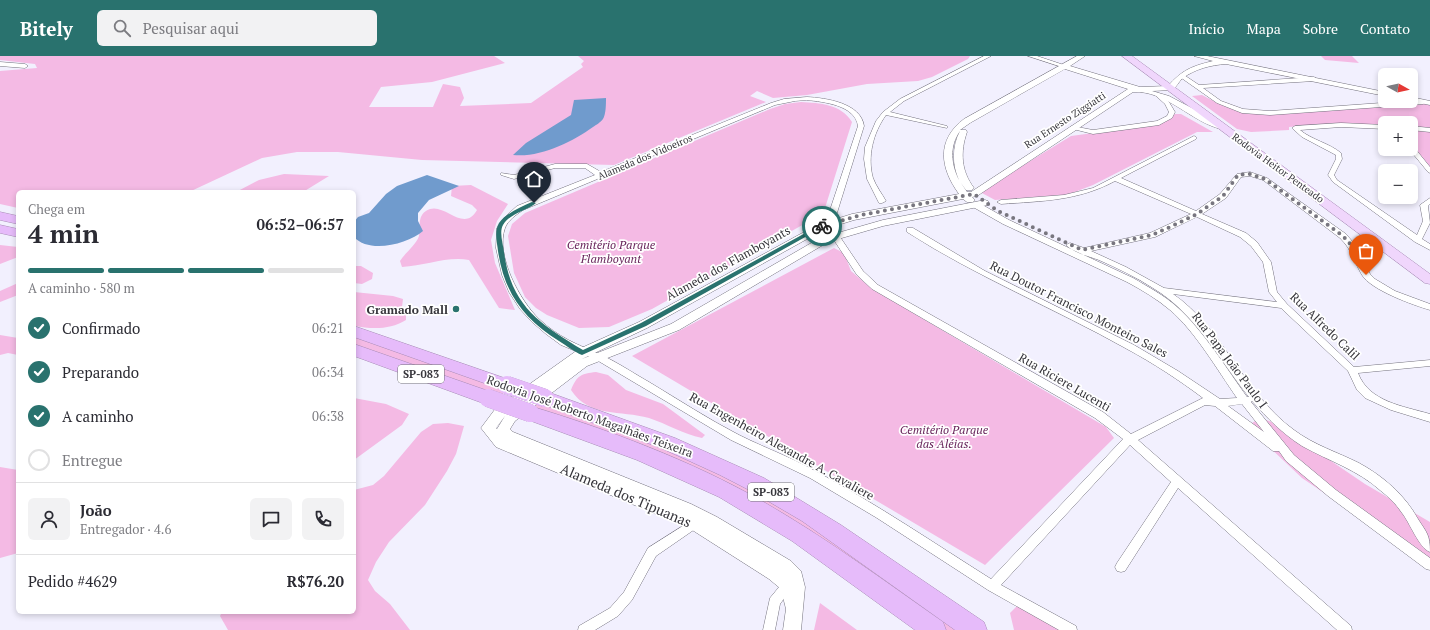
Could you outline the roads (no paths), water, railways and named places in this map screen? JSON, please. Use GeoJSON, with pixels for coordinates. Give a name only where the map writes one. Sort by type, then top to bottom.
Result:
{"type":"FeatureCollection","features":[{"type":"Feature","properties":{"kind":"highway"},"geometry":{"type":"LineString","coordinates":[[0,216],[16,220]]}},
{"type":"Feature","properties":{"kind":"highway"},"geometry":{"type":"LineString","coordinates":[[0,229],[16,233]]}},
{"type":"Feature","properties":{"kind":"highway","name":"Rodovia José Roberto Magalhães Teixeira"},"geometry":{"type":"LineString","coordinates":[[356,332],[673,445],[758,485],[784,500],[864,552],[975,630]]}},
{"type":"Feature","properties":{"kind":"highway","name":"Rodovia José Roberto Magalhães Teixeira"},"geometry":{"type":"LineString","coordinates":[[356,351],[645,455],[729,493],[781,522],[934,630]]}},
{"type":"Feature","properties":{"kind":"highway"},"geometry":{"type":"LineString","coordinates":[[844,566],[926,630]]}},
{"type":"Feature","properties":{"kind":"main road","name":"Rodovia Heitor Penteado"},"geometry":{"type":"LineString","coordinates":[[1126,56],[1176,82],[1229,131],[1430,280]]}},
{"type":"Feature","properties":{"kind":"main road","name":"Rodovia Heitor Penteado"},"geometry":{"type":"LineString","coordinates":[[1132,56],[1176,82],[1430,273]]}},
{"type":"Feature","properties":{"kind":"street"},"geometry":{"type":"LineString","coordinates":[[900,220],[886,205],[870,179],[867,159],[872,134],[884,113],[902,100],[988,56]]}},
{"type":"Feature","properties":{"kind":"street"},"geometry":{"type":"LineString","coordinates":[[1031,56],[1158,95],[1229,131]]}},
{"type":"Feature","properties":{"kind":"street","name":"Rua Papa João Paulo I"},"geometry":{"type":"LineString","coordinates":[[1082,56],[1067,67],[964,131],[958,143],[961,177],[970,195],[980,204],[1006,222],[1148,290],[1174,309],[1194,330],[1249,399],[1289,432],[1310,446],[1352,464],[1381,483],[1403,504],[1430,547]]}},
{"type":"Feature","properties":{"kind":"street"},"geometry":{"type":"LineString","coordinates":[[1199,56],[1208,60],[1209,63]]}},
{"type":"Feature","properties":{"kind":"street"},"geometry":{"type":"LineString","coordinates":[[1199,56],[1378,93]]}},
{"type":"Feature","properties":{"kind":"street"},"geometry":{"type":"LineString","coordinates":[[1176,82],[1209,63],[1226,62]]}},
{"type":"Feature","properties":{"kind":"street"},"geometry":{"type":"LineString","coordinates":[[0,64],[26,66]]}},
{"type":"Feature","properties":{"kind":"street"},"geometry":{"type":"LineString","coordinates":[[1176,82],[1197,87],[1314,79]]}},
{"type":"Feature","properties":{"kind":"street","name":"Rua Ernesto Ziggiatti"},"geometry":{"type":"LineString","coordinates":[[970,195],[1131,90],[1176,82]]}},
{"type":"Feature","properties":{"kind":"street"},"geometry":{"type":"LineString","coordinates":[[1197,87],[1230,108],[1258,113],[1426,102]]}},
{"type":"Feature","properties":{"kind":"street"},"geometry":{"type":"LineString","coordinates":[[1158,95],[1167,104],[1172,112]]}},
{"type":"Feature","properties":{"kind":"street","name":"Alameda dos Vidoeiros"},"geometry":{"type":"LineString","coordinates":[[598,357],[582,352],[550,333],[531,318],[519,304],[504,270],[499,234],[501,224],[506,218],[520,208],[773,104],[782,101],[805,99],[818,100],[848,108],[860,119],[861,126],[830,223]]}},
{"type":"Feature","properties":{"kind":"street"},"geometry":{"type":"LineString","coordinates":[[1172,112],[1189,110]]}},
{"type":"Feature","properties":{"kind":"street"},"geometry":{"type":"LineString","coordinates":[[1061,136],[1159,123],[1170,117],[1172,112]]}},
{"type":"Feature","properties":{"kind":"street"},"geometry":{"type":"LineString","coordinates":[[884,113],[945,127]]}},
{"type":"Feature","properties":{"kind":"street"},"geometry":{"type":"LineString","coordinates":[[1378,127],[1341,125],[1295,128],[1299,133],[1332,148],[1339,154],[1339,159],[1331,175],[1335,181],[1430,248]]}},
{"type":"Feature","properties":{"kind":"street"},"geometry":{"type":"LineString","coordinates":[[1072,128],[1087,133]]}},
{"type":"Feature","properties":{"kind":"street"},"geometry":{"type":"LineString","coordinates":[[1418,129],[1430,130]]}},
{"type":"Feature","properties":{"kind":"street"},"geometry":{"type":"LineString","coordinates":[[1001,202],[1064,197],[1095,189],[1194,138]]}},
{"type":"Feature","properties":{"kind":"street"},"geometry":{"type":"LineString","coordinates":[[1418,156],[1430,171]]}},
{"type":"Feature","properties":{"kind":"street"},"geometry":{"type":"LineString","coordinates":[[503,174],[517,177],[555,166],[587,166],[600,175]]}},
{"type":"Feature","properties":{"kind":"street"},"geometry":{"type":"LineString","coordinates":[[1082,250],[1152,235],[1197,214],[1223,196],[1238,175],[1257,176],[1265,179],[1343,236],[1353,247],[1366,275],[1372,282],[1392,293],[1430,307]]}},
{"type":"Feature","properties":{"kind":"street","name":"Rua Alfredo Calil"},"geometry":{"type":"LineString","coordinates":[[1116,179],[1197,214],[1243,236],[1260,250],[1267,262],[1273,292],[1284,306],[1352,370],[1357,384],[1365,394],[1376,400],[1430,418]]}},
{"type":"Feature","properties":{"kind":"street","name":"Alameda dos Flamboyants"},"geometry":{"type":"LineString","coordinates":[[488,428],[501,411],[582,352],[643,325],[830,223],[886,205],[970,195]]}},
{"type":"Feature","properties":{"kind":"street"},"geometry":{"type":"LineString","coordinates":[[1418,240],[1427,221],[1424,205],[1430,200]]}},
{"type":"Feature","properties":{"kind":"street"},"geometry":{"type":"LineString","coordinates":[[488,428],[506,424],[567,373],[582,363],[675,327],[817,244],[835,236],[900,220],[980,204]]}},
{"type":"Feature","properties":{"kind":"street","name":"Rua Papa João Paulo I"},"geometry":{"type":"LineString","coordinates":[[980,204],[1082,250],[1162,290],[1200,324],[1290,458],[1332,493],[1430,565]]}},
{"type":"Feature","properties":{"kind":"street","name":"Rua Riciere Lucenti"},"geometry":{"type":"LineString","coordinates":[[830,223],[830,228],[860,273],[875,287],[1099,415],[1130,439],[1346,630]]}},
{"type":"Feature","properties":{"kind":"street","name":"Rua Doutor Francisco Monteiro Sales"},"geometry":{"type":"LineString","coordinates":[[910,230],[931,244],[1000,282],[1110,335],[1176,373],[1220,403],[1290,458]]}},
{"type":"Feature","properties":{"kind":"street"},"geometry":{"type":"LineString","coordinates":[[1148,290],[1162,290],[1284,306]]}},
{"type":"Feature","properties":{"kind":"street"},"geometry":{"type":"LineString","coordinates":[[693,297],[708,308]]}},
{"type":"Feature","properties":{"kind":"street","name":"Rua Engenheiro Alexandre A. Cavaliere"},"geometry":{"type":"LineString","coordinates":[[598,357],[735,437],[814,475],[992,586]]}},
{"type":"Feature","properties":{"kind":"street"},"geometry":{"type":"LineString","coordinates":[[1352,370],[1430,363]]}},
{"type":"Feature","properties":{"kind":"street"},"geometry":{"type":"LineString","coordinates":[[1070,630],[992,586],[1130,439],[1204,401],[1220,403],[1249,399]]}},
{"type":"Feature","properties":{"kind":"street","name":"Alameda dos Tipuanas"},"geometry":{"type":"LineString","coordinates":[[506,424],[508,436],[540,454]]}},
{"type":"Feature","properties":{"kind":"street","name":"Alameda dos Tipuanas"},"geometry":{"type":"LineString","coordinates":[[488,428],[501,443],[540,454],[698,520],[735,542],[786,566],[795,576],[797,587],[792,630]]}},
{"type":"Feature","properties":{"kind":"street"},"geometry":{"type":"LineString","coordinates":[[1121,567],[1177,481]]}},
{"type":"Feature","properties":{"kind":"street"},"geometry":{"type":"LineString","coordinates":[[584,630],[614,612],[628,596],[652,552],[698,520]]}},
{"type":"Feature","properties":{"kind":"street","name":"Alameda dos Tipuanas"},"geometry":{"type":"LineString","coordinates":[[735,542],[788,585]]}},
{"type":"Feature","properties":{"kind":"street"},"geometry":{"type":"LineString","coordinates":[[788,585],[794,608]]}},
{"type":"Feature","properties":{"kind":"street"},"geometry":{"type":"LineString","coordinates":[[769,630],[774,602],[788,585]]}},
{"type":"Feature","properties":{"kind":"water"},"geometry":{"type":"Polygon","coordinates":[[[606,98],[603,119],[585,133],[555,148],[534,154],[513,155],[526,143],[571,115],[574,100],[606,98]]]}},
{"type":"Feature","properties":{"kind":"water"},"geometry":{"type":"Polygon","coordinates":[[[427,175],[459,186],[429,200],[418,213],[418,221],[423,231],[416,236],[399,243],[388,245],[369,245],[361,242],[356,238],[356,220],[358,217],[369,213],[386,194],[397,186],[427,175]]]}},
{"type":"Feature","properties":{"kind":"place","name":"Gramado Mall"},"geometry":{"type":"Point","coordinates":[456,309]}},
{"type":"Feature","properties":{"kind":"park label","name":"Cemitério Parque Flamboyant"},"geometry":{"type":"Point","coordinates":[611,251]}},
{"type":"Feature","properties":{"kind":"park label","name":"Cemitério Parque das Aléias."},"geometry":{"type":"Point","coordinates":[944,436]}}]}
